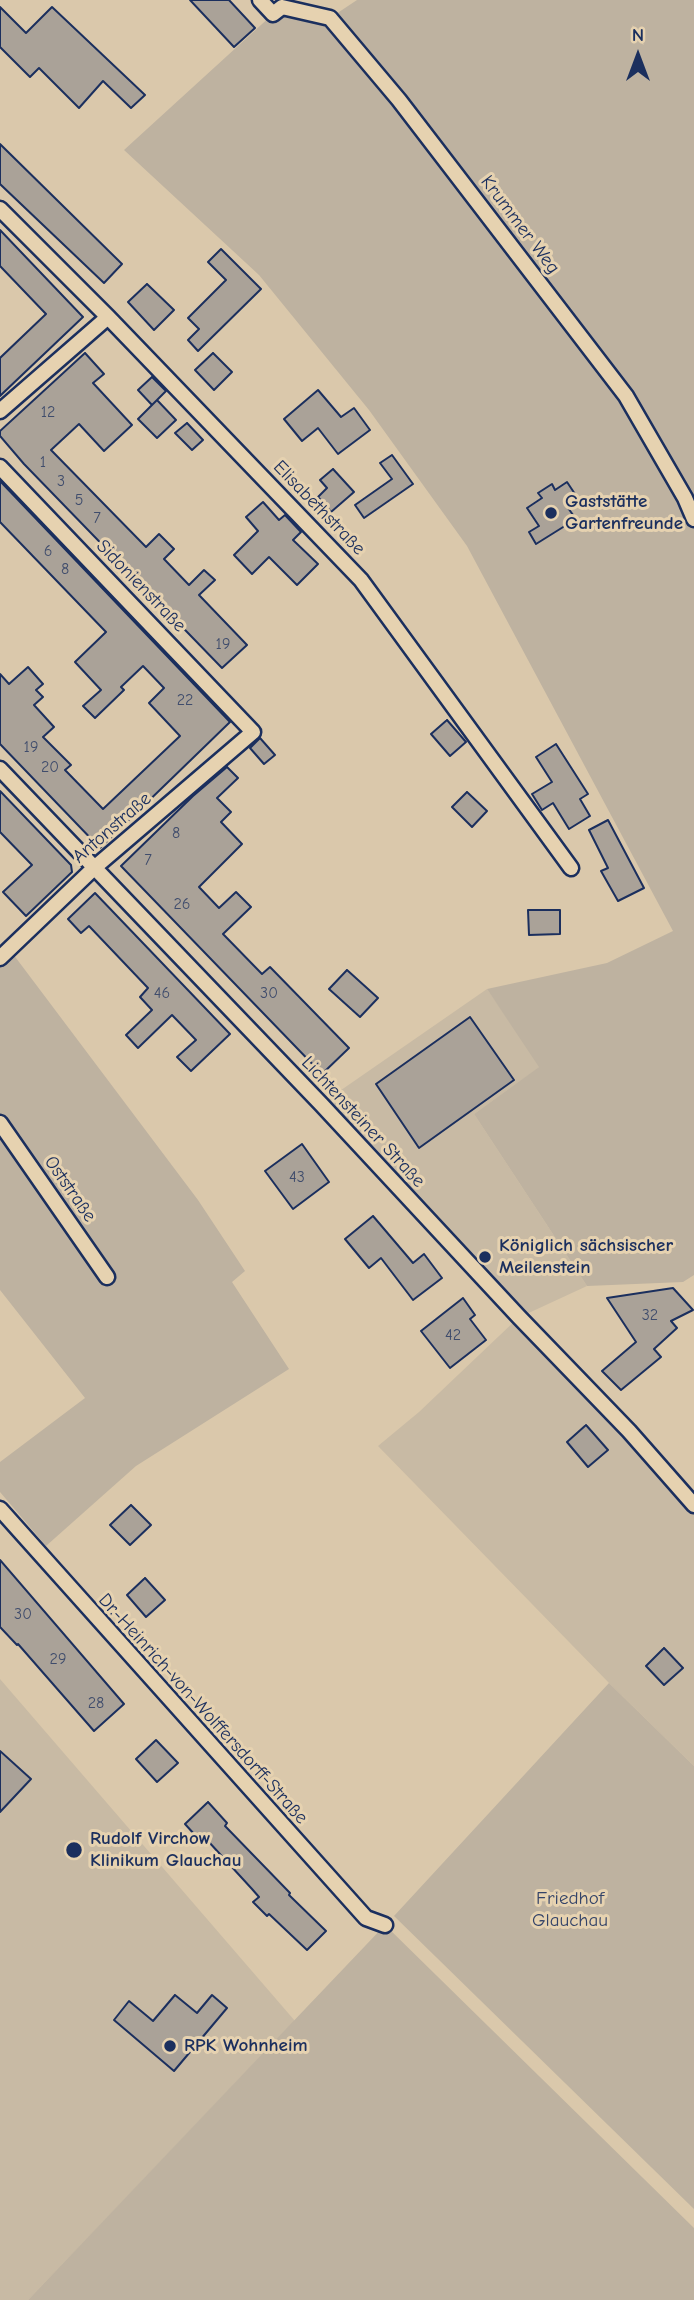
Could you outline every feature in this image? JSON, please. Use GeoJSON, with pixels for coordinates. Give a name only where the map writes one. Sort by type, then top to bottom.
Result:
{"type":"FeatureCollection","features":[{"type":"Feature","properties":{"kind":"street","name":"Krummer Weg"},"geometry":{"type":"LineString","coordinates":[[260,0],[273,14],[282,7],[330,18],[399,100],[626,396],[685,498],[694,519]]}},
{"type":"Feature","properties":{"kind":"street","name":"Elisabethstraße"},"geometry":{"type":"LineString","coordinates":[[0,209],[361,580],[571,868]]}},
{"type":"Feature","properties":{"kind":"street"},"geometry":{"type":"LineString","coordinates":[[0,411],[108,317]]}},
{"type":"Feature","properties":{"kind":"street","name":"Sidonienstraße"},"geometry":{"type":"LineString","coordinates":[[0,467],[253,732]]}},
{"type":"Feature","properties":{"kind":"street","name":"Antonstraße"},"geometry":{"type":"LineString","coordinates":[[0,958],[94,868],[253,732]]}},
{"type":"Feature","properties":{"kind":"street","name":"Lichtensteiner Straße"},"geometry":{"type":"LineString","coordinates":[[0,769],[629,1431],[694,1506]]}},
{"type":"Feature","properties":{"kind":"street","name":"Oststraße"},"geometry":{"type":"LineString","coordinates":[[0,1123],[107,1277]]}},
{"type":"Feature","properties":{"kind":"street","name":"Dr.-Heinrich-von-Wolffersdorff-Straße"},"geometry":{"type":"LineString","coordinates":[[0,1509],[366,1918],[385,1925]]}},
{"type":"Feature","properties":{"kind":"shaded area"},"geometry":{"type":"Polygon","coordinates":[[[487,989],[541,1066],[474,1114],[587,1286],[520,1317],[694,1505],[694,1766],[609,1683],[378,1446],[419,1412],[519,1317],[321,1104],[487,989]]]}},
{"type":"Feature","properties":{"kind":"shaded area","name":"Rudolf Virchow Klinikum Glauchau"},"geometry":{"type":"Polygon","coordinates":[[[0,1679],[295,2021],[28,2300],[0,2300],[0,1679]]]}},
{"type":"Feature","properties":{"kind":"green space"},"geometry":{"type":"Polygon","coordinates":[[[357,0],[694,0],[694,1275],[683,1282],[587,1286],[474,1114],[539,1067],[487,989],[607,963],[673,931],[467,546],[369,410],[259,275],[124,150],[273,14],[330,18],[357,0]]]}},
{"type":"Feature","properties":{"kind":"green space"},"geometry":{"type":"Polygon","coordinates":[[[10,950],[198,1200],[245,1271],[232,1282],[289,1369],[136,1466],[46,1546],[0,1492],[0,1462],[85,1398],[0,1290],[0,958],[10,950]]]}},
{"type":"Feature","properties":{"kind":"green space","name":"Friedhof Glauchau"},"geometry":{"type":"Polygon","coordinates":[[[609,1683],[694,1766],[694,2209],[394,1916],[609,1683]]]}},
{"type":"Feature","properties":{"kind":"green space"},"geometry":{"type":"Polygon","coordinates":[[[385,1925],[694,2228],[694,2300],[28,2300],[385,1925]]]}},
{"type":"Feature","properties":{"kind":"building"},"geometry":{"type":"Polygon","coordinates":[[[190,0],[229,0],[255,28],[234,47],[190,0]]]}},
{"type":"Feature","properties":{"kind":"building"},"geometry":{"type":"Polygon","coordinates":[[[0,7],[26,33],[52,7],[145,95],[131,108],[103,81],[79,108],[39,68],[30,77],[0,47],[0,7]]]}},
{"type":"Feature","properties":{"kind":"building"},"geometry":{"type":"Polygon","coordinates":[[[0,144],[122,264],[104,283],[0,184],[0,144]]]}},
{"type":"Feature","properties":{"kind":"building"},"geometry":{"type":"Polygon","coordinates":[[[0,230],[83,317],[0,396],[0,358],[46,314],[0,266],[0,230]]]}},
{"type":"Feature","properties":{"kind":"building"},"geometry":{"type":"Polygon","coordinates":[[[221,249],[261,289],[198,351],[188,340],[199,329],[188,318],[226,280],[208,262],[221,249]]]}},
{"type":"Feature","properties":{"kind":"building"},"geometry":{"type":"Polygon","coordinates":[[[147,284],[174,310],[154,330],[128,302],[147,284]]]}},
{"type":"Feature","properties":{"kind":"building"},"geometry":{"type":"Polygon","coordinates":[[[85,353],[104,374],[93,383],[132,425],[104,451],[79,424],[51,450],[146,547],[159,534],[174,549],[164,559],[189,585],[204,570],[215,580],[199,595],[247,645],[222,668],[0,436],[0,431],[85,353]]]}},
{"type":"Feature","properties":{"kind":"building"},"geometry":{"type":"Polygon","coordinates":[[[213,353],[232,372],[214,390],[195,370],[213,353]]]}},
{"type":"Feature","properties":{"kind":"building"},"geometry":{"type":"Polygon","coordinates":[[[152,377],[166,391],[152,405],[138,390],[152,377]]]}},
{"type":"Feature","properties":{"kind":"building"},"geometry":{"type":"Polygon","coordinates":[[[318,390],[341,417],[354,408],[370,430],[338,454],[318,428],[302,441],[284,419],[318,390]]]}},
{"type":"Feature","properties":{"kind":"building"},"geometry":{"type":"Polygon","coordinates":[[[157,400],[176,420],[157,438],[138,419],[157,400]]]}},
{"type":"Feature","properties":{"kind":"building"},"geometry":{"type":"Polygon","coordinates":[[[187,423],[203,440],[192,450],[175,433],[187,423]]]}},
{"type":"Feature","properties":{"kind":"building"},"geometry":{"type":"Polygon","coordinates":[[[392,455],[413,484],[364,518],[355,505],[392,479],[380,463],[392,455]]]}},
{"type":"Feature","properties":{"kind":"building"},"geometry":{"type":"Polygon","coordinates":[[[333,469],[354,492],[331,512],[318,497],[327,488],[320,480],[333,469]]]}},
{"type":"Feature","properties":{"kind":"building"},"geometry":{"type":"Polygon","coordinates":[[[0,481],[230,722],[100,848],[0,744],[0,674],[9,684],[28,667],[43,684],[36,690],[43,697],[34,705],[54,727],[43,737],[71,765],[65,770],[103,809],[180,736],[149,703],[164,688],[143,666],[121,687],[124,690],[95,718],[83,706],[101,690],[75,662],[106,632],[0,522],[0,481]]]}},
{"type":"Feature","properties":{"kind":"building","name":"Gaststätte Gartenfreunde"},"geometry":{"type":"Polygon","coordinates":[[[567,482],[579,500],[568,508],[576,519],[536,544],[529,532],[539,526],[527,508],[542,498],[538,493],[552,484],[555,490],[567,482]]]}},
{"type":"Feature","properties":{"kind":"building"},"geometry":{"type":"Polygon","coordinates":[[[263,502],[279,520],[285,515],[301,532],[293,540],[318,564],[297,585],[269,557],[252,574],[234,555],[258,531],[246,517],[263,502]]]}},
{"type":"Feature","properties":{"kind":"building"},"geometry":{"type":"Polygon","coordinates":[[[447,720],[466,742],[450,756],[431,734],[447,720]]]}},
{"type":"Feature","properties":{"kind":"building"},"geometry":{"type":"Polygon","coordinates":[[[260,738],[275,755],[264,764],[250,748],[260,738]]]}},
{"type":"Feature","properties":{"kind":"building"},"geometry":{"type":"Polygon","coordinates":[[[556,744],[588,794],[580,799],[590,816],[569,829],[553,803],[542,810],[532,794],[552,782],[536,757],[556,744]]]}},
{"type":"Feature","properties":{"kind":"building"},"geometry":{"type":"Polygon","coordinates":[[[227,767],[238,778],[217,798],[231,812],[221,822],[242,844],[199,887],[219,908],[236,892],[251,907],[223,934],[262,974],[270,967],[349,1048],[322,1074],[121,866],[227,767]]]}},
{"type":"Feature","properties":{"kind":"building"},"geometry":{"type":"Polygon","coordinates":[[[0,791],[71,865],[72,872],[26,916],[3,892],[32,865],[0,832],[0,791]]]}},
{"type":"Feature","properties":{"kind":"building"},"geometry":{"type":"Polygon","coordinates":[[[467,792],[487,811],[472,827],[452,807],[467,792]]]}},
{"type":"Feature","properties":{"kind":"building"},"geometry":{"type":"Polygon","coordinates":[[[608,820],[644,888],[618,901],[601,871],[608,868],[589,830],[608,820]]]}},
{"type":"Feature","properties":{"kind":"building"},"geometry":{"type":"Polygon","coordinates":[[[95,893],[230,1034],[191,1071],[177,1057],[196,1040],[172,1015],[138,1048],[126,1035],[152,1010],[140,997],[148,988],[89,926],[81,933],[68,919],[95,893]]]}},
{"type":"Feature","properties":{"kind":"building"},"geometry":{"type":"Polygon","coordinates":[[[528,910],[560,910],[560,934],[529,935],[528,910]]]}},
{"type":"Feature","properties":{"kind":"building"},"geometry":{"type":"Polygon","coordinates":[[[347,970],[378,998],[360,1017],[329,989],[347,970]]]}},
{"type":"Feature","properties":{"kind":"building"},"geometry":{"type":"Polygon","coordinates":[[[470,1017],[514,1080],[419,1148],[376,1084],[470,1017]]]}},
{"type":"Feature","properties":{"kind":"building"},"geometry":{"type":"Polygon","coordinates":[[[302,1144],[329,1182],[293,1209],[265,1171],[302,1144]]]}},
{"type":"Feature","properties":{"kind":"building"},"geometry":{"type":"Polygon","coordinates":[[[373,1216],[413,1263],[424,1254],[442,1278],[413,1300],[381,1258],[369,1268],[345,1239],[373,1216]]]}},
{"type":"Feature","properties":{"kind":"building"},"geometry":{"type":"Polygon","coordinates":[[[673,1288],[693,1310],[671,1321],[677,1328],[654,1349],[661,1357],[621,1390],[602,1371],[636,1342],[607,1298],[673,1288]]]}},
{"type":"Feature","properties":{"kind":"building"},"geometry":{"type":"Polygon","coordinates":[[[463,1298],[475,1315],[470,1319],[486,1340],[450,1368],[421,1331],[463,1298]]]}},
{"type":"Feature","properties":{"kind":"building"},"geometry":{"type":"Polygon","coordinates":[[[586,1425],[608,1450],[588,1467],[567,1442],[586,1425]]]}},
{"type":"Feature","properties":{"kind":"building"},"geometry":{"type":"Polygon","coordinates":[[[131,1505],[151,1525],[130,1545],[110,1525],[131,1505]]]}},
{"type":"Feature","properties":{"kind":"building"},"geometry":{"type":"Polygon","coordinates":[[[0,1560],[124,1704],[94,1731],[0,1627],[0,1560]]]}},
{"type":"Feature","properties":{"kind":"building"},"geometry":{"type":"Polygon","coordinates":[[[145,1578],[165,1600],[146,1617],[127,1595],[145,1578]]]}},
{"type":"Feature","properties":{"kind":"building"},"geometry":{"type":"Polygon","coordinates":[[[664,1648],[683,1668],[664,1685],[646,1666],[664,1648]]]}},
{"type":"Feature","properties":{"kind":"building"},"geometry":{"type":"Polygon","coordinates":[[[156,1740],[178,1763],[157,1782],[136,1759],[156,1740]]]}},
{"type":"Feature","properties":{"kind":"building"},"geometry":{"type":"Polygon","coordinates":[[[0,1751],[31,1779],[0,1812],[0,1751]]]}},
{"type":"Feature","properties":{"kind":"building"},"geometry":{"type":"Polygon","coordinates":[[[208,1802],[227,1823],[225,1826],[326,1931],[307,1950],[253,1902],[259,1897],[208,1841],[204,1845],[185,1824],[208,1802]]]}},
{"type":"Feature","properties":{"kind":"building","name":"RPK Wohnheim"},"geometry":{"type":"Polygon","coordinates":[[[175,1995],[197,2013],[212,1995],[227,2008],[174,2071],[114,2020],[129,2001],[153,2021],[175,1995]]]}},
{"type":"Feature","properties":{"kind":"place","name":"Gaststätte Gartenfreunde"},"geometry":{"type":"Point","coordinates":[551,513]}},
{"type":"Feature","properties":{"kind":"place","name":"Königlich sächsischer Meilenstein"},"geometry":{"type":"Point","coordinates":[485,1257]}},
{"type":"Feature","properties":{"kind":"place","name":"Rudolf Virchow Klinikum Glauchau"},"geometry":{"type":"Point","coordinates":[74,1850]}},
{"type":"Feature","properties":{"kind":"place","name":"RPK Wohnheim"},"geometry":{"type":"Point","coordinates":[170,2046]}}]}
